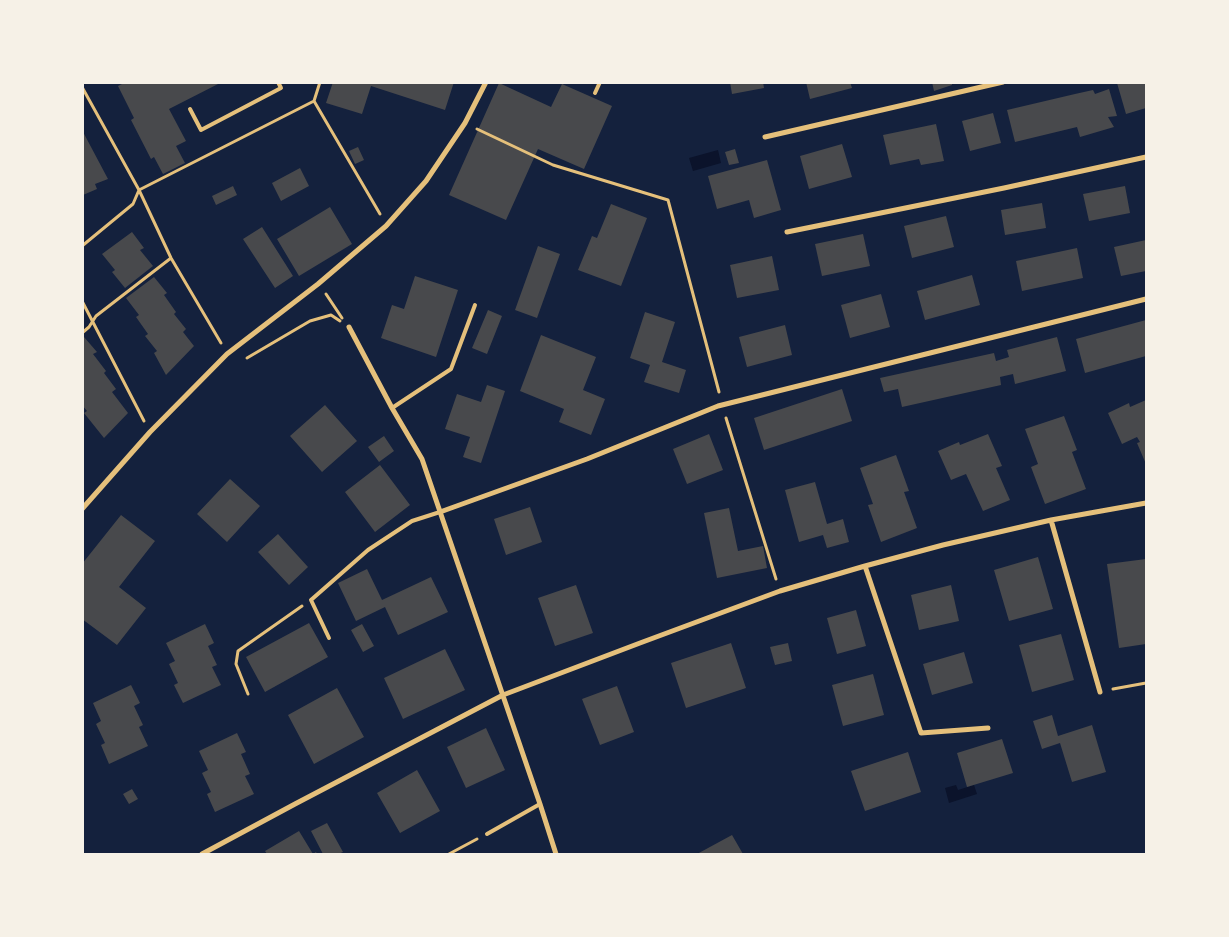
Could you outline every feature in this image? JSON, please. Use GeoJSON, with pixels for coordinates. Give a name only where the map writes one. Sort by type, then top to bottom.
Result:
{"type":"FeatureCollection","features":[{"type":"Feature","properties":{"kind":"street"},"geometry":{"type":"LineString","coordinates":[[82,509],[150,432],[227,354],[318,284],[386,226],[426,181],[465,123],[486,82]]}},
{"type":"Feature","properties":{"kind":"street"},"geometry":{"type":"LineString","coordinates":[[765,137],[1003,82]]}},
{"type":"Feature","properties":{"kind":"street"},"geometry":{"type":"LineString","coordinates":[[787,232],[1146,157]]}},
{"type":"Feature","properties":{"kind":"street"},"geometry":{"type":"LineString","coordinates":[[440,512],[587,459],[718,406],[1146,299]]}},
{"type":"Feature","properties":{"kind":"street"},"geometry":{"type":"LineString","coordinates":[[349,327],[392,408],[422,459],[556,854]]}},
{"type":"Feature","properties":{"kind":"street"},"geometry":{"type":"LineString","coordinates":[[202,854],[503,695],[780,591],[950,544],[1051,520],[1146,503]]}},
{"type":"Feature","properties":{"kind":"street"},"geometry":{"type":"LineString","coordinates":[[1051,520],[1100,692]]}},
{"type":"Feature","properties":{"kind":"street"},"geometry":{"type":"LineString","coordinates":[[865,566],[921,733],[988,728]]}},
{"type":"Feature","properties":{"kind":"lane"},"geometry":{"type":"LineString","coordinates":[[190,108],[201,130],[281,88],[278,82]]}},
{"type":"Feature","properties":{"kind":"lane"},"geometry":{"type":"LineString","coordinates":[[595,93],[600,82]]}},
{"type":"Feature","properties":{"kind":"lane"},"geometry":{"type":"LineString","coordinates":[[392,408],[451,369],[475,305]]}},
{"type":"Feature","properties":{"kind":"lane"},"geometry":{"type":"LineString","coordinates":[[330,638],[311,600],[368,550],[412,521],[440,512]]}},
{"type":"Feature","properties":{"kind":"lane"},"geometry":{"type":"LineString","coordinates":[[487,834],[540,804]]}},
{"type":"Feature","properties":{"kind":"path"},"geometry":{"type":"LineString","coordinates":[[82,246],[132,204],[139,190],[314,101],[320,82]]}},
{"type":"Feature","properties":{"kind":"path"},"geometry":{"type":"LineString","coordinates":[[82,87],[139,190],[171,258],[227,354],[238,363],[310,321],[330,314],[349,327]]}},
{"type":"Feature","properties":{"kind":"path"},"geometry":{"type":"LineString","coordinates":[[314,101],[386,226]]}},
{"type":"Feature","properties":{"kind":"path"},"geometry":{"type":"LineString","coordinates":[[465,123],[553,165],[668,200]]}},
{"type":"Feature","properties":{"kind":"path"},"geometry":{"type":"LineString","coordinates":[[82,333],[89,328],[96,316],[171,258]]}},
{"type":"Feature","properties":{"kind":"path"},"geometry":{"type":"LineString","coordinates":[[318,284],[349,327]]}},
{"type":"Feature","properties":{"kind":"path"},"geometry":{"type":"LineString","coordinates":[[82,301],[150,432]]}},
{"type":"Feature","properties":{"kind":"path"},"geometry":{"type":"LineString","coordinates":[[248,694],[236,664],[238,650],[311,600]]}},
{"type":"Feature","properties":{"kind":"path"},"geometry":{"type":"LineString","coordinates":[[1100,692],[1146,682]]}},
{"type":"Feature","properties":{"kind":"path"},"geometry":{"type":"LineString","coordinates":[[449,854],[487,834]]}},
{"type":"Feature","properties":{"kind":"water"},"geometry":{"type":"Polygon","coordinates":[[[718,150],[721,163],[693,171],[689,158],[718,150]]]}},
{"type":"Feature","properties":{"kind":"water"},"geometry":{"type":"Polygon","coordinates":[[[956,785],[958,790],[974,785],[977,794],[949,803],[945,788],[956,785]]]}},
{"type":"Feature","properties":{"kind":"building"},"geometry":{"type":"Polygon","coordinates":[[[126,82],[222,82],[169,109],[186,141],[176,146],[185,163],[163,174],[154,157],[151,159],[131,120],[134,118],[118,86],[126,82]]]}},
{"type":"Feature","properties":{"kind":"building"},"geometry":{"type":"Polygon","coordinates":[[[333,82],[454,82],[445,110],[371,86],[362,114],[326,103],[333,82]]]}},
{"type":"Feature","properties":{"kind":"building"},"geometry":{"type":"Polygon","coordinates":[[[730,82],[763,82],[764,88],[732,94],[730,82]]]}},
{"type":"Feature","properties":{"kind":"building"},"geometry":{"type":"Polygon","coordinates":[[[806,82],[850,82],[852,88],[810,99],[806,82]]]}},
{"type":"Feature","properties":{"kind":"building"},"geometry":{"type":"Polygon","coordinates":[[[932,82],[952,82],[952,85],[934,91],[932,82]]]}},
{"type":"Feature","properties":{"kind":"building"},"geometry":{"type":"Polygon","coordinates":[[[1146,82],[1146,108],[1126,114],[1117,83],[1146,82]]]}},
{"type":"Feature","properties":{"kind":"building"},"geometry":{"type":"Polygon","coordinates":[[[499,83],[551,107],[562,84],[612,106],[584,169],[538,149],[506,220],[449,195],[499,83]]]}},
{"type":"Feature","properties":{"kind":"building"},"geometry":{"type":"Polygon","coordinates":[[[1109,89],[1117,116],[1108,117],[1114,127],[1080,137],[1077,127],[1015,142],[1007,110],[1093,90],[1095,94],[1109,89]]]}},
{"type":"Feature","properties":{"kind":"building"},"geometry":{"type":"Polygon","coordinates":[[[993,113],[1001,143],[970,151],[962,121],[993,113]]]}},
{"type":"Feature","properties":{"kind":"building"},"geometry":{"type":"Polygon","coordinates":[[[936,124],[944,161],[921,165],[919,159],[890,165],[883,135],[936,124]]]}},
{"type":"Feature","properties":{"kind":"building"},"geometry":{"type":"Polygon","coordinates":[[[82,130],[108,179],[95,184],[97,189],[83,195],[82,130]]]}},
{"type":"Feature","properties":{"kind":"building"},"geometry":{"type":"Polygon","coordinates":[[[842,144],[852,177],[809,189],[800,156],[842,144]]]}},
{"type":"Feature","properties":{"kind":"building"},"geometry":{"type":"Polygon","coordinates":[[[358,147],[364,160],[355,164],[349,151],[358,147]]]}},
{"type":"Feature","properties":{"kind":"building"},"geometry":{"type":"Polygon","coordinates":[[[735,149],[739,163],[729,165],[725,152],[735,149]]]}},
{"type":"Feature","properties":{"kind":"building"},"geometry":{"type":"Polygon","coordinates":[[[767,160],[781,210],[754,218],[749,200],[717,209],[708,176],[767,160]]]}},
{"type":"Feature","properties":{"kind":"building"},"geometry":{"type":"Polygon","coordinates":[[[300,168],[309,186],[281,201],[272,183],[300,168]]]}},
{"type":"Feature","properties":{"kind":"building"},"geometry":{"type":"Polygon","coordinates":[[[233,186],[237,195],[216,205],[212,196],[233,186]]]}},
{"type":"Feature","properties":{"kind":"building"},"geometry":{"type":"Polygon","coordinates":[[[1125,186],[1130,213],[1089,221],[1083,194],[1125,186]]]}},
{"type":"Feature","properties":{"kind":"building"},"geometry":{"type":"Polygon","coordinates":[[[1042,203],[1046,228],[1005,235],[1001,210],[1042,203]]]}},
{"type":"Feature","properties":{"kind":"building"},"geometry":{"type":"Polygon","coordinates":[[[611,204],[647,218],[621,286],[578,270],[592,236],[597,238],[611,204]]]}},
{"type":"Feature","properties":{"kind":"building"},"geometry":{"type":"Polygon","coordinates":[[[330,207],[352,244],[299,276],[277,239],[330,207]]]}},
{"type":"Feature","properties":{"kind":"building"},"geometry":{"type":"Polygon","coordinates":[[[946,216],[954,247],[912,258],[904,226],[946,216]]]}},
{"type":"Feature","properties":{"kind":"building"},"geometry":{"type":"Polygon","coordinates":[[[262,227],[293,276],[275,288],[243,239],[262,227]]]}},
{"type":"Feature","properties":{"kind":"building"},"geometry":{"type":"Polygon","coordinates":[[[132,232],[144,248],[140,250],[153,266],[125,288],[112,272],[115,270],[102,254],[132,232]]]}},
{"type":"Feature","properties":{"kind":"building"},"geometry":{"type":"Polygon","coordinates":[[[863,234],[870,266],[822,276],[815,244],[863,234]]]}},
{"type":"Feature","properties":{"kind":"building"},"geometry":{"type":"Polygon","coordinates":[[[1146,240],[1146,271],[1121,276],[1114,247],[1146,240]]]}},
{"type":"Feature","properties":{"kind":"building"},"geometry":{"type":"Polygon","coordinates":[[[538,246],[560,254],[537,318],[515,310],[538,246]]]}},
{"type":"Feature","properties":{"kind":"building"},"geometry":{"type":"Polygon","coordinates":[[[1077,248],[1083,278],[1022,291],[1016,261],[1077,248]]]}},
{"type":"Feature","properties":{"kind":"building"},"geometry":{"type":"Polygon","coordinates":[[[772,256],[779,290],[737,298],[730,265],[772,256]]]}},
{"type":"Feature","properties":{"kind":"building"},"geometry":{"type":"Polygon","coordinates":[[[972,275],[980,305],[925,320],[917,291],[972,275]]]}},
{"type":"Feature","properties":{"kind":"building"},"geometry":{"type":"Polygon","coordinates":[[[415,276],[458,290],[436,357],[381,338],[392,305],[404,309],[415,276]]]}},
{"type":"Feature","properties":{"kind":"building"},"geometry":{"type":"Polygon","coordinates":[[[154,277],[167,293],[164,295],[176,312],[174,314],[186,329],[183,332],[194,346],[166,375],[154,353],[157,351],[145,336],[148,334],[136,317],[139,315],[126,298],[154,277]]]}},
{"type":"Feature","properties":{"kind":"building"},"geometry":{"type":"Polygon","coordinates":[[[881,294],[890,327],[850,338],[841,305],[881,294]]]}},
{"type":"Feature","properties":{"kind":"building"},"geometry":{"type":"Polygon","coordinates":[[[488,310],[502,316],[487,354],[472,348],[488,310]]]}},
{"type":"Feature","properties":{"kind":"building"},"geometry":{"type":"Polygon","coordinates":[[[645,312],[675,322],[662,362],[686,370],[679,393],[644,382],[650,365],[630,358],[645,312]]]}},
{"type":"Feature","properties":{"kind":"building"},"geometry":{"type":"Polygon","coordinates":[[[1146,320],[1146,356],[1085,373],[1076,339],[1146,320]]]}},
{"type":"Feature","properties":{"kind":"building"},"geometry":{"type":"Polygon","coordinates":[[[785,325],[792,355],[747,367],[739,337],[785,325]]]}},
{"type":"Feature","properties":{"kind":"building"},"geometry":{"type":"Polygon","coordinates":[[[541,335],[596,357],[583,390],[605,399],[591,435],[559,422],[564,409],[520,391],[541,335]]]}},
{"type":"Feature","properties":{"kind":"building"},"geometry":{"type":"Polygon","coordinates":[[[84,337],[97,352],[93,354],[106,371],[104,373],[116,389],[112,392],[128,413],[104,438],[84,413],[87,411],[82,405],[82,339],[84,337]]]}},
{"type":"Feature","properties":{"kind":"building"},"geometry":{"type":"Polygon","coordinates":[[[1057,337],[1066,371],[1015,384],[1013,374],[1000,377],[1001,385],[902,407],[898,389],[884,392],[880,378],[994,353],[996,361],[1009,357],[1007,350],[1057,337]]]}},
{"type":"Feature","properties":{"kind":"building"},"geometry":{"type":"Polygon","coordinates":[[[487,385],[505,391],[481,463],[463,457],[470,437],[445,429],[457,394],[481,402],[487,385]]]}},
{"type":"Feature","properties":{"kind":"building"},"geometry":{"type":"Polygon","coordinates":[[[842,389],[852,421],[764,450],[754,418],[842,389]]]}},
{"type":"Feature","properties":{"kind":"building"},"geometry":{"type":"Polygon","coordinates":[[[1146,400],[1146,464],[1137,443],[1140,442],[1137,437],[1122,444],[1108,413],[1129,403],[1130,407],[1146,400]]]}},
{"type":"Feature","properties":{"kind":"building"},"geometry":{"type":"Polygon","coordinates":[[[325,405],[357,441],[322,472],[290,436],[325,405]]]}},
{"type":"Feature","properties":{"kind":"building"},"geometry":{"type":"Polygon","coordinates":[[[1064,416],[1077,450],[1072,452],[1086,489],[1045,504],[1031,467],[1038,464],[1025,429],[1064,416]]]}},
{"type":"Feature","properties":{"kind":"building"},"geometry":{"type":"Polygon","coordinates":[[[709,434],[723,470],[687,484],[673,449],[709,434]]]}},
{"type":"Feature","properties":{"kind":"building"},"geometry":{"type":"Polygon","coordinates":[[[988,434],[1002,466],[996,468],[1010,500],[983,511],[966,474],[951,480],[938,451],[959,442],[960,445],[988,434]]]}},
{"type":"Feature","properties":{"kind":"building"},"geometry":{"type":"Polygon","coordinates":[[[384,436],[394,451],[379,462],[368,447],[384,436]]]}},
{"type":"Feature","properties":{"kind":"building"},"geometry":{"type":"Polygon","coordinates":[[[896,455],[909,491],[904,492],[917,528],[881,542],[868,505],[873,504],[860,468],[896,455]]]}},
{"type":"Feature","properties":{"kind":"building"},"geometry":{"type":"Polygon","coordinates":[[[380,465],[410,505],[375,532],[345,492],[380,465]]]}},
{"type":"Feature","properties":{"kind":"building"},"geometry":{"type":"Polygon","coordinates":[[[230,479],[260,506],[227,542],[197,514],[230,479]]]}},
{"type":"Feature","properties":{"kind":"building"},"geometry":{"type":"Polygon","coordinates":[[[815,482],[827,524],[843,519],[849,542],[827,548],[823,535],[799,542],[785,490],[815,482]]]}},
{"type":"Feature","properties":{"kind":"building"},"geometry":{"type":"Polygon","coordinates":[[[530,507],[542,542],[506,555],[494,519],[530,507]]]}},
{"type":"Feature","properties":{"kind":"building"},"geometry":{"type":"Polygon","coordinates":[[[729,508],[738,551],[763,546],[767,568],[717,578],[704,513],[729,508]]]}},
{"type":"Feature","properties":{"kind":"building"},"geometry":{"type":"Polygon","coordinates":[[[121,515],[155,541],[119,587],[146,608],[117,645],[82,619],[82,564],[121,515]]]}},
{"type":"Feature","properties":{"kind":"building"},"geometry":{"type":"Polygon","coordinates":[[[278,534],[308,567],[289,585],[258,552],[278,534]]]}},
{"type":"Feature","properties":{"kind":"building"},"geometry":{"type":"Polygon","coordinates":[[[1038,557],[1053,609],[1009,621],[994,570],[1038,557]]]}},
{"type":"Feature","properties":{"kind":"building"},"geometry":{"type":"Polygon","coordinates":[[[1146,559],[1146,644],[1119,648],[1107,564],[1146,559]]]}},
{"type":"Feature","properties":{"kind":"building"},"geometry":{"type":"Polygon","coordinates":[[[367,569],[382,600],[431,577],[448,612],[398,635],[385,607],[356,621],[338,583],[367,569]]]}},
{"type":"Feature","properties":{"kind":"building"},"geometry":{"type":"Polygon","coordinates":[[[576,585],[593,633],[555,646],[538,598],[576,585]]]}},
{"type":"Feature","properties":{"kind":"building"},"geometry":{"type":"Polygon","coordinates":[[[951,585],[959,621],[919,630],[911,595],[951,585]]]}},
{"type":"Feature","properties":{"kind":"building"},"geometry":{"type":"Polygon","coordinates":[[[856,610],[866,646],[837,654],[827,618],[856,610]]]}},
{"type":"Feature","properties":{"kind":"building"},"geometry":{"type":"Polygon","coordinates":[[[309,623],[328,657],[265,692],[246,657],[309,623]]]}},
{"type":"Feature","properties":{"kind":"building"},"geometry":{"type":"Polygon","coordinates":[[[205,624],[214,643],[208,646],[217,665],[212,667],[221,685],[183,703],[174,685],[178,683],[169,664],[175,661],[166,643],[205,624]]]}},
{"type":"Feature","properties":{"kind":"building"},"geometry":{"type":"Polygon","coordinates":[[[362,624],[374,646],[363,652],[351,630],[362,624]]]}},
{"type":"Feature","properties":{"kind":"building"},"geometry":{"type":"Polygon","coordinates":[[[1061,634],[1074,680],[1032,692],[1019,645],[1061,634]]]}},
{"type":"Feature","properties":{"kind":"building"},"geometry":{"type":"Polygon","coordinates":[[[731,643],[746,688],[686,708],[671,663],[731,643]]]}},
{"type":"Feature","properties":{"kind":"building"},"geometry":{"type":"Polygon","coordinates":[[[788,643],[792,661],[775,665],[770,647],[788,643]]]}},
{"type":"Feature","properties":{"kind":"building"},"geometry":{"type":"Polygon","coordinates":[[[445,649],[465,690],[403,719],[384,678],[445,649]]]}},
{"type":"Feature","properties":{"kind":"building"},"geometry":{"type":"Polygon","coordinates":[[[964,652],[973,683],[932,695],[923,664],[964,652]]]}},
{"type":"Feature","properties":{"kind":"building"},"geometry":{"type":"Polygon","coordinates":[[[873,674],[884,715],[843,726],[832,685],[873,674]]]}},
{"type":"Feature","properties":{"kind":"building"},"geometry":{"type":"Polygon","coordinates":[[[131,685],[140,703],[134,706],[143,725],[139,727],[148,746],[109,764],[101,745],[105,743],[96,724],[101,721],[93,703],[131,685]]]}},
{"type":"Feature","properties":{"kind":"building"},"geometry":{"type":"Polygon","coordinates":[[[617,686],[634,732],[600,745],[582,699],[617,686]]]}},
{"type":"Feature","properties":{"kind":"building"},"geometry":{"type":"Polygon","coordinates":[[[337,688],[364,737],[314,764],[288,715],[337,688]]]}},
{"type":"Feature","properties":{"kind":"building"},"geometry":{"type":"Polygon","coordinates":[[[1052,715],[1058,736],[1092,725],[1106,772],[1072,782],[1060,743],[1042,749],[1033,721],[1052,715]]]}},
{"type":"Feature","properties":{"kind":"building"},"geometry":{"type":"Polygon","coordinates":[[[486,728],[505,770],[466,788],[447,747],[486,728]]]}},
{"type":"Feature","properties":{"kind":"building"},"geometry":{"type":"Polygon","coordinates":[[[237,733],[246,752],[241,754],[250,774],[245,776],[254,794],[215,812],[207,794],[211,792],[202,773],[208,770],[199,751],[237,733]]]}},
{"type":"Feature","properties":{"kind":"building"},"geometry":{"type":"Polygon","coordinates":[[[1002,739],[1013,773],[967,787],[957,753],[1002,739]]]}},
{"type":"Feature","properties":{"kind":"building"},"geometry":{"type":"Polygon","coordinates":[[[908,752],[921,792],[865,811],[851,771],[908,752]]]}},
{"type":"Feature","properties":{"kind":"building"},"geometry":{"type":"Polygon","coordinates":[[[417,770],[440,811],[400,833],[377,793],[417,770]]]}},
{"type":"Feature","properties":{"kind":"building"},"geometry":{"type":"Polygon","coordinates":[[[132,789],[138,799],[129,804],[123,794],[132,789]]]}},
{"type":"Feature","properties":{"kind":"building"},"geometry":{"type":"Polygon","coordinates":[[[327,823],[343,852],[323,854],[311,831],[327,823]]]}},
{"type":"Feature","properties":{"kind":"building"},"geometry":{"type":"Polygon","coordinates":[[[299,831],[313,854],[267,854],[265,851],[299,831]]]}},
{"type":"Feature","properties":{"kind":"building"},"geometry":{"type":"Polygon","coordinates":[[[732,835],[743,854],[697,854],[732,835]]]}}]}
